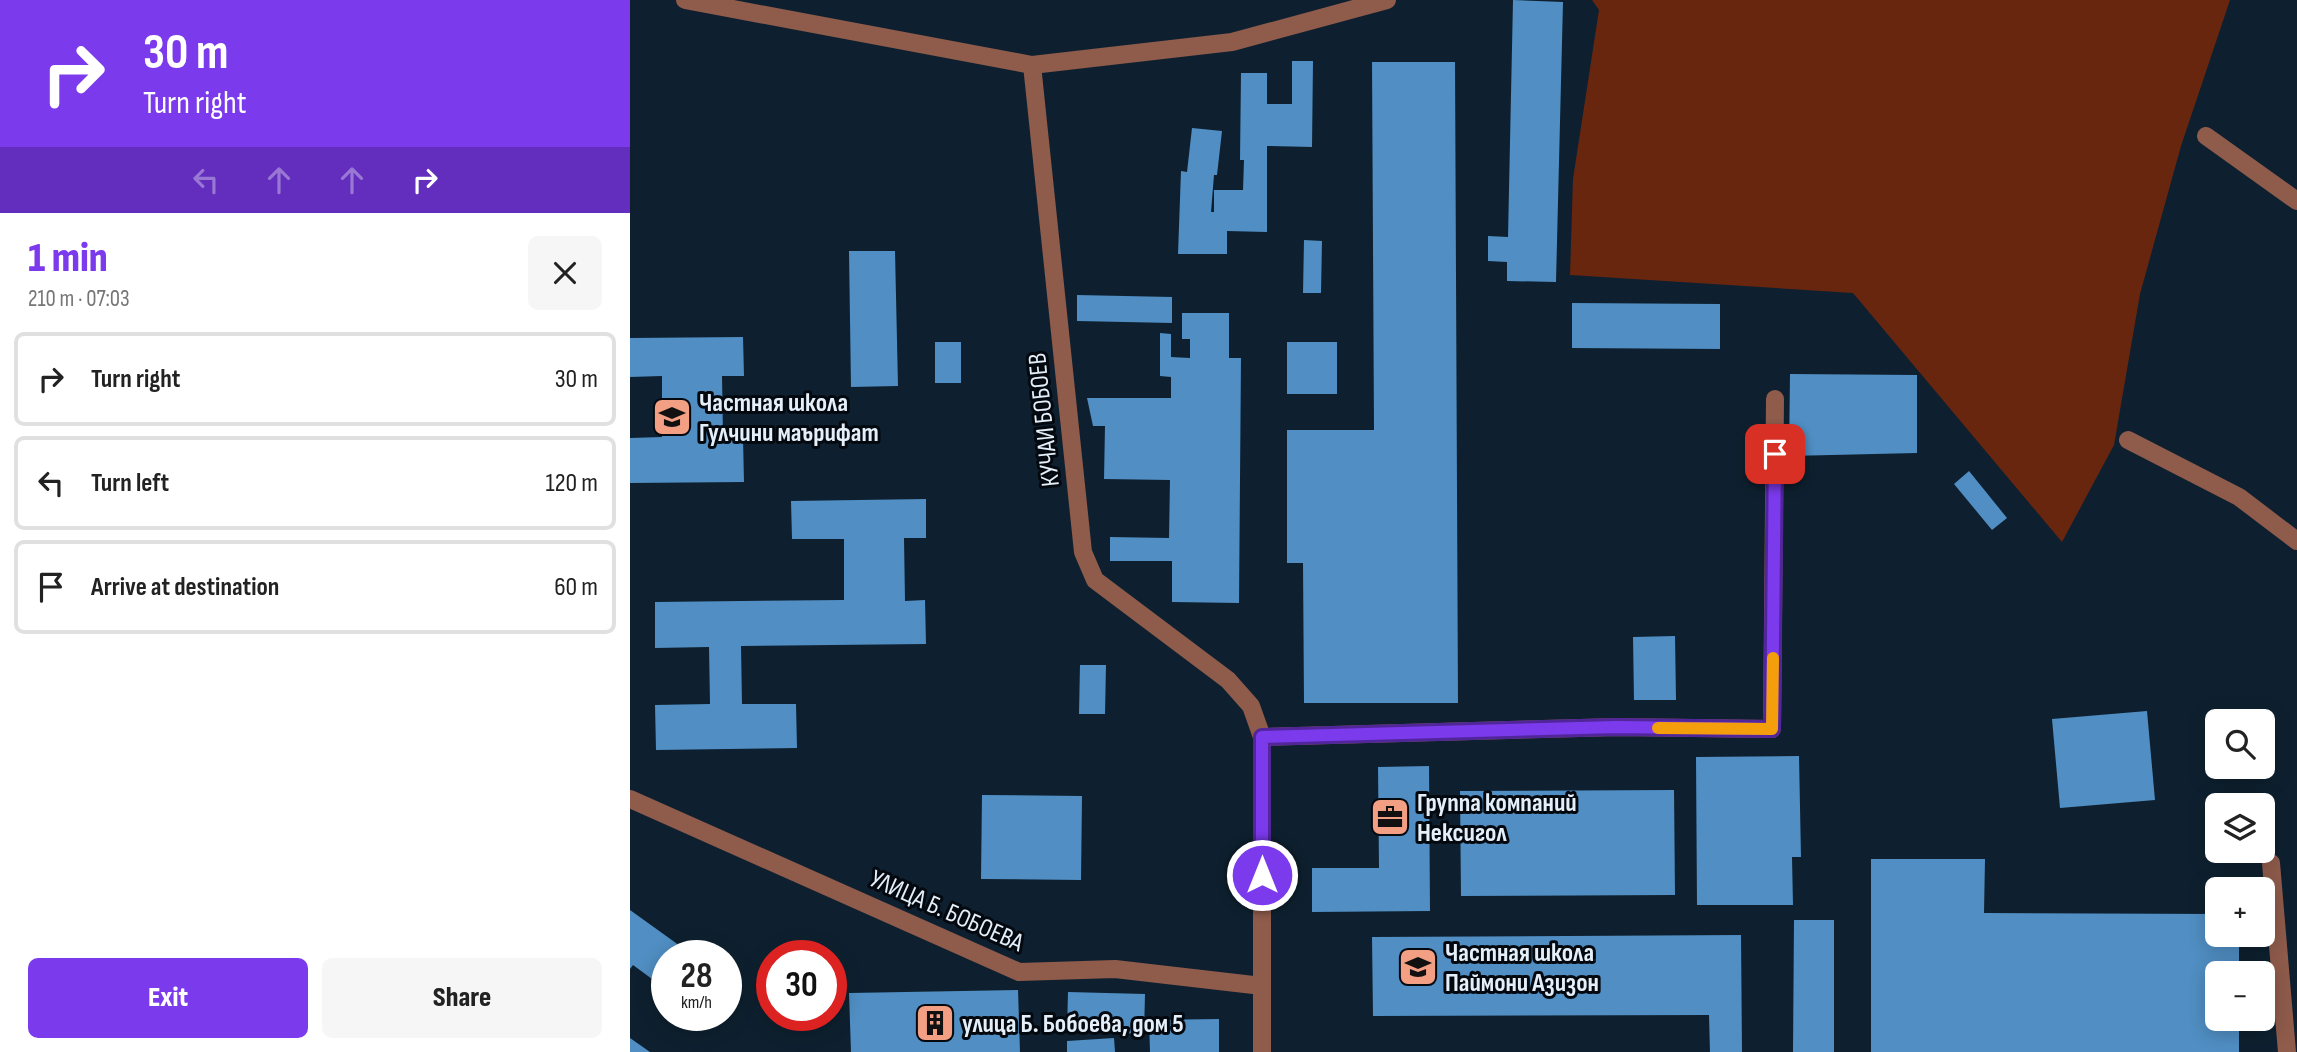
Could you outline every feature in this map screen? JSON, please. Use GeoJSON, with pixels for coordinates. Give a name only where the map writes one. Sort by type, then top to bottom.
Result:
{"type":"FeatureCollection","features":[{"type":"Feature","properties":{"kind":"street"},"geometry":{"type":"LineString","coordinates":[[684,0],[1032,65],[1232,43],[1387,0]]}},
{"type":"Feature","properties":{"kind":"street","name":"КУЧАИ БОБОЕВ"},"geometry":{"type":"LineString","coordinates":[[1032,65],[1083,552],[1095,580],[1228,680],[1251,706],[1262,737],[1262,1052]]}},
{"type":"Feature","properties":{"kind":"street"},"geometry":{"type":"LineString","coordinates":[[2206,136],[2297,201]]}},
{"type":"Feature","properties":{"kind":"street"},"geometry":{"type":"LineString","coordinates":[[1262,737],[1617,727],[1772,729],[1775,399]]}},
{"type":"Feature","properties":{"kind":"street"},"geometry":{"type":"LineString","coordinates":[[2128,440],[2239,497],[2297,541]]}},
{"type":"Feature","properties":{"kind":"street","name":"УЛИЦА Б. БОБОЕВА"},"geometry":{"type":"LineString","coordinates":[[630,799],[1019,972],[1115,969],[1262,986]]}},
{"type":"Feature","properties":{"kind":"street"},"geometry":{"type":"LineString","coordinates":[[2271,863],[2287,1052]]}},
{"type":"Feature","properties":{"kind":"shaded area"},"geometry":{"type":"Polygon","coordinates":[[[1592,0],[2230,0],[2181,146],[2140,294],[2114,445],[2062,542],[1853,293],[1570,275],[1573,179],[1599,10],[1592,0]]]}},
{"type":"Feature","properties":{"kind":"building"},"geometry":{"type":"Polygon","coordinates":[[[1513,0],[1563,2],[1556,282],[1507,281],[1507,262],[1488,261],[1488,236],[1508,237],[1513,0]]]}},
{"type":"Feature","properties":{"kind":"building"},"geometry":{"type":"Polygon","coordinates":[[[1292,61],[1313,61],[1312,147],[1267,146],[1267,232],[1227,231],[1227,254],[1178,254],[1181,171],[1187,172],[1192,128],[1222,131],[1217,175],[1214,175],[1211,212],[1214,212],[1214,190],[1243,190],[1244,160],[1240,160],[1241,73],[1267,73],[1267,104],[1292,104],[1292,61]]]}},
{"type":"Feature","properties":{"kind":"building"},"geometry":{"type":"Polygon","coordinates":[[[1372,62],[1455,62],[1458,703],[1304,703],[1303,563],[1287,563],[1287,430],[1374,430],[1372,62]]]}},
{"type":"Feature","properties":{"kind":"building"},"geometry":{"type":"Polygon","coordinates":[[[1304,240],[1322,241],[1321,293],[1303,293],[1304,240]]]}},
{"type":"Feature","properties":{"kind":"building"},"geometry":{"type":"Polygon","coordinates":[[[849,251],[895,251],[898,386],[851,387],[849,251]]]}},
{"type":"Feature","properties":{"kind":"building"},"geometry":{"type":"Polygon","coordinates":[[[1077,295],[1172,297],[1172,323],[1077,321],[1077,295]]]}},
{"type":"Feature","properties":{"kind":"building"},"geometry":{"type":"Polygon","coordinates":[[[1572,303],[1720,304],[1720,349],[1572,348],[1572,303]]]}},
{"type":"Feature","properties":{"kind":"building"},"geometry":{"type":"Polygon","coordinates":[[[1182,313],[1229,313],[1229,358],[1241,358],[1239,603],[1172,602],[1172,561],[1110,561],[1110,537],[1169,538],[1170,480],[1104,479],[1105,426],[1093,426],[1087,398],[1171,398],[1171,377],[1160,376],[1160,333],[1171,334],[1171,357],[1190,358],[1190,339],[1182,339],[1182,313]]]}},
{"type":"Feature","properties":{"kind":"building"},"geometry":{"type":"Polygon","coordinates":[[[743,337],[744,376],[722,376],[723,438],[743,438],[744,482],[630,483],[630,438],[662,437],[662,376],[630,377],[630,338],[743,337]]]}},
{"type":"Feature","properties":{"kind":"building"},"geometry":{"type":"Polygon","coordinates":[[[935,342],[961,342],[961,383],[935,383],[935,342]]]}},
{"type":"Feature","properties":{"kind":"building"},"geometry":{"type":"Polygon","coordinates":[[[1287,342],[1337,342],[1337,394],[1287,394],[1287,342]]]}},
{"type":"Feature","properties":{"kind":"building"},"geometry":{"type":"Polygon","coordinates":[[[1790,374],[1917,375],[1917,453],[1789,456],[1790,374]]]}},
{"type":"Feature","properties":{"kind":"building"},"geometry":{"type":"Polygon","coordinates":[[[1969,471],[2007,518],[1992,530],[1954,484],[1969,471]]]}},
{"type":"Feature","properties":{"kind":"building"},"geometry":{"type":"Polygon","coordinates":[[[926,499],[926,538],[904,538],[905,601],[925,600],[926,644],[741,646],[742,704],[796,704],[797,748],[656,750],[655,705],[710,704],[709,647],[655,648],[655,602],[844,600],[844,539],[792,539],[791,501],[926,499]]]}},
{"type":"Feature","properties":{"kind":"building"},"geometry":{"type":"Polygon","coordinates":[[[1675,636],[1676,700],[1634,700],[1633,637],[1675,636]]]}},
{"type":"Feature","properties":{"kind":"building"},"geometry":{"type":"Polygon","coordinates":[[[1080,665],[1106,665],[1105,714],[1079,714],[1080,665]]]}},
{"type":"Feature","properties":{"kind":"building"},"geometry":{"type":"Polygon","coordinates":[[[2147,711],[2155,800],[2060,808],[2052,719],[2147,711]]]}},
{"type":"Feature","properties":{"kind":"building"},"geometry":{"type":"Polygon","coordinates":[[[1799,756],[1801,857],[1792,857],[1793,905],[1697,905],[1696,757],[1799,756]]]}},
{"type":"Feature","properties":{"kind":"building"},"geometry":{"type":"Polygon","coordinates":[[[1429,766],[1430,911],[1312,912],[1312,868],[1379,868],[1378,767],[1429,766]]]}},
{"type":"Feature","properties":{"kind":"building"},"geometry":{"type":"Polygon","coordinates":[[[1674,790],[1675,895],[1461,896],[1460,791],[1674,790]]]}},
{"type":"Feature","properties":{"kind":"building"},"geometry":{"type":"Polygon","coordinates":[[[982,795],[1082,796],[1081,880],[981,879],[982,795]]]}},
{"type":"Feature","properties":{"kind":"building"},"geometry":{"type":"Polygon","coordinates":[[[1871,859],[1985,859],[1984,913],[2205,914],[2205,947],[2239,947],[2239,961],[2205,961],[2205,1031],[2239,1031],[2239,1052],[1871,1052],[1871,859]]]}},
{"type":"Feature","properties":{"kind":"building"},"geometry":{"type":"Polygon","coordinates":[[[630,910],[672,940],[651,940],[651,978],[633,965],[630,969],[630,910]]]}},
{"type":"Feature","properties":{"kind":"building"},"geometry":{"type":"Polygon","coordinates":[[[1794,920],[1834,920],[1834,1052],[1793,1052],[1794,920]]]}},
{"type":"Feature","properties":{"kind":"building"},"geometry":{"type":"Polygon","coordinates":[[[1741,935],[1742,1052],[1710,1052],[1709,1015],[1373,1016],[1372,937],[1741,935]]]}},
{"type":"Feature","properties":{"kind":"building","name":"улица Б. Бобоева, дом 5"},"geometry":{"type":"Polygon","coordinates":[[[1018,990],[1020,1052],[851,1052],[849,993],[1018,990]]]}},
{"type":"Feature","properties":{"kind":"building"},"geometry":{"type":"Polygon","coordinates":[[[1068,992],[1145,994],[1144,1034],[1067,1031],[1068,992]]]}},
{"type":"Feature","properties":{"kind":"building"},"geometry":{"type":"Polygon","coordinates":[[[1219,1019],[1219,1052],[1150,1052],[1149,1020],[1219,1019]]]}},
{"type":"Feature","properties":{"kind":"building"},"geometry":{"type":"Polygon","coordinates":[[[630,1038],[650,1052],[630,1052],[630,1038]]]}},
{"type":"Feature","properties":{"kind":"building"},"geometry":{"type":"Polygon","coordinates":[[[1114,1038],[1115,1052],[1067,1052],[1067,1041],[1114,1038]]]}},
{"type":"Feature","properties":{"kind":"slow traffic"},"geometry":{"type":"LineString","coordinates":[[1658,728],[1772,729],[1773,658]]}},
{"type":"Feature","properties":{"kind":"place","name":"Частная школа Гулчини маърифат"},"geometry":{"type":"Point","coordinates":[672,417]}},
{"type":"Feature","properties":{"kind":"place","name":"Группа компаний Нексигол"},"geometry":{"type":"Point","coordinates":[1390,817]}},
{"type":"Feature","properties":{"kind":"place","name":"Частная школа Паймони Азизон"},"geometry":{"type":"Point","coordinates":[1418,967]}},
{"type":"Feature","properties":{"kind":"place","name":"улица Б. Бобоева, дом 5"},"geometry":{"type":"Point","coordinates":[935,1023]}},
{"type":"Feature","properties":{"kind":"route"},"geometry":{"type":"LineString","coordinates":[[1262,875],[1262,737],[1617,727],[1772,729],[1775,454]]}}]}
